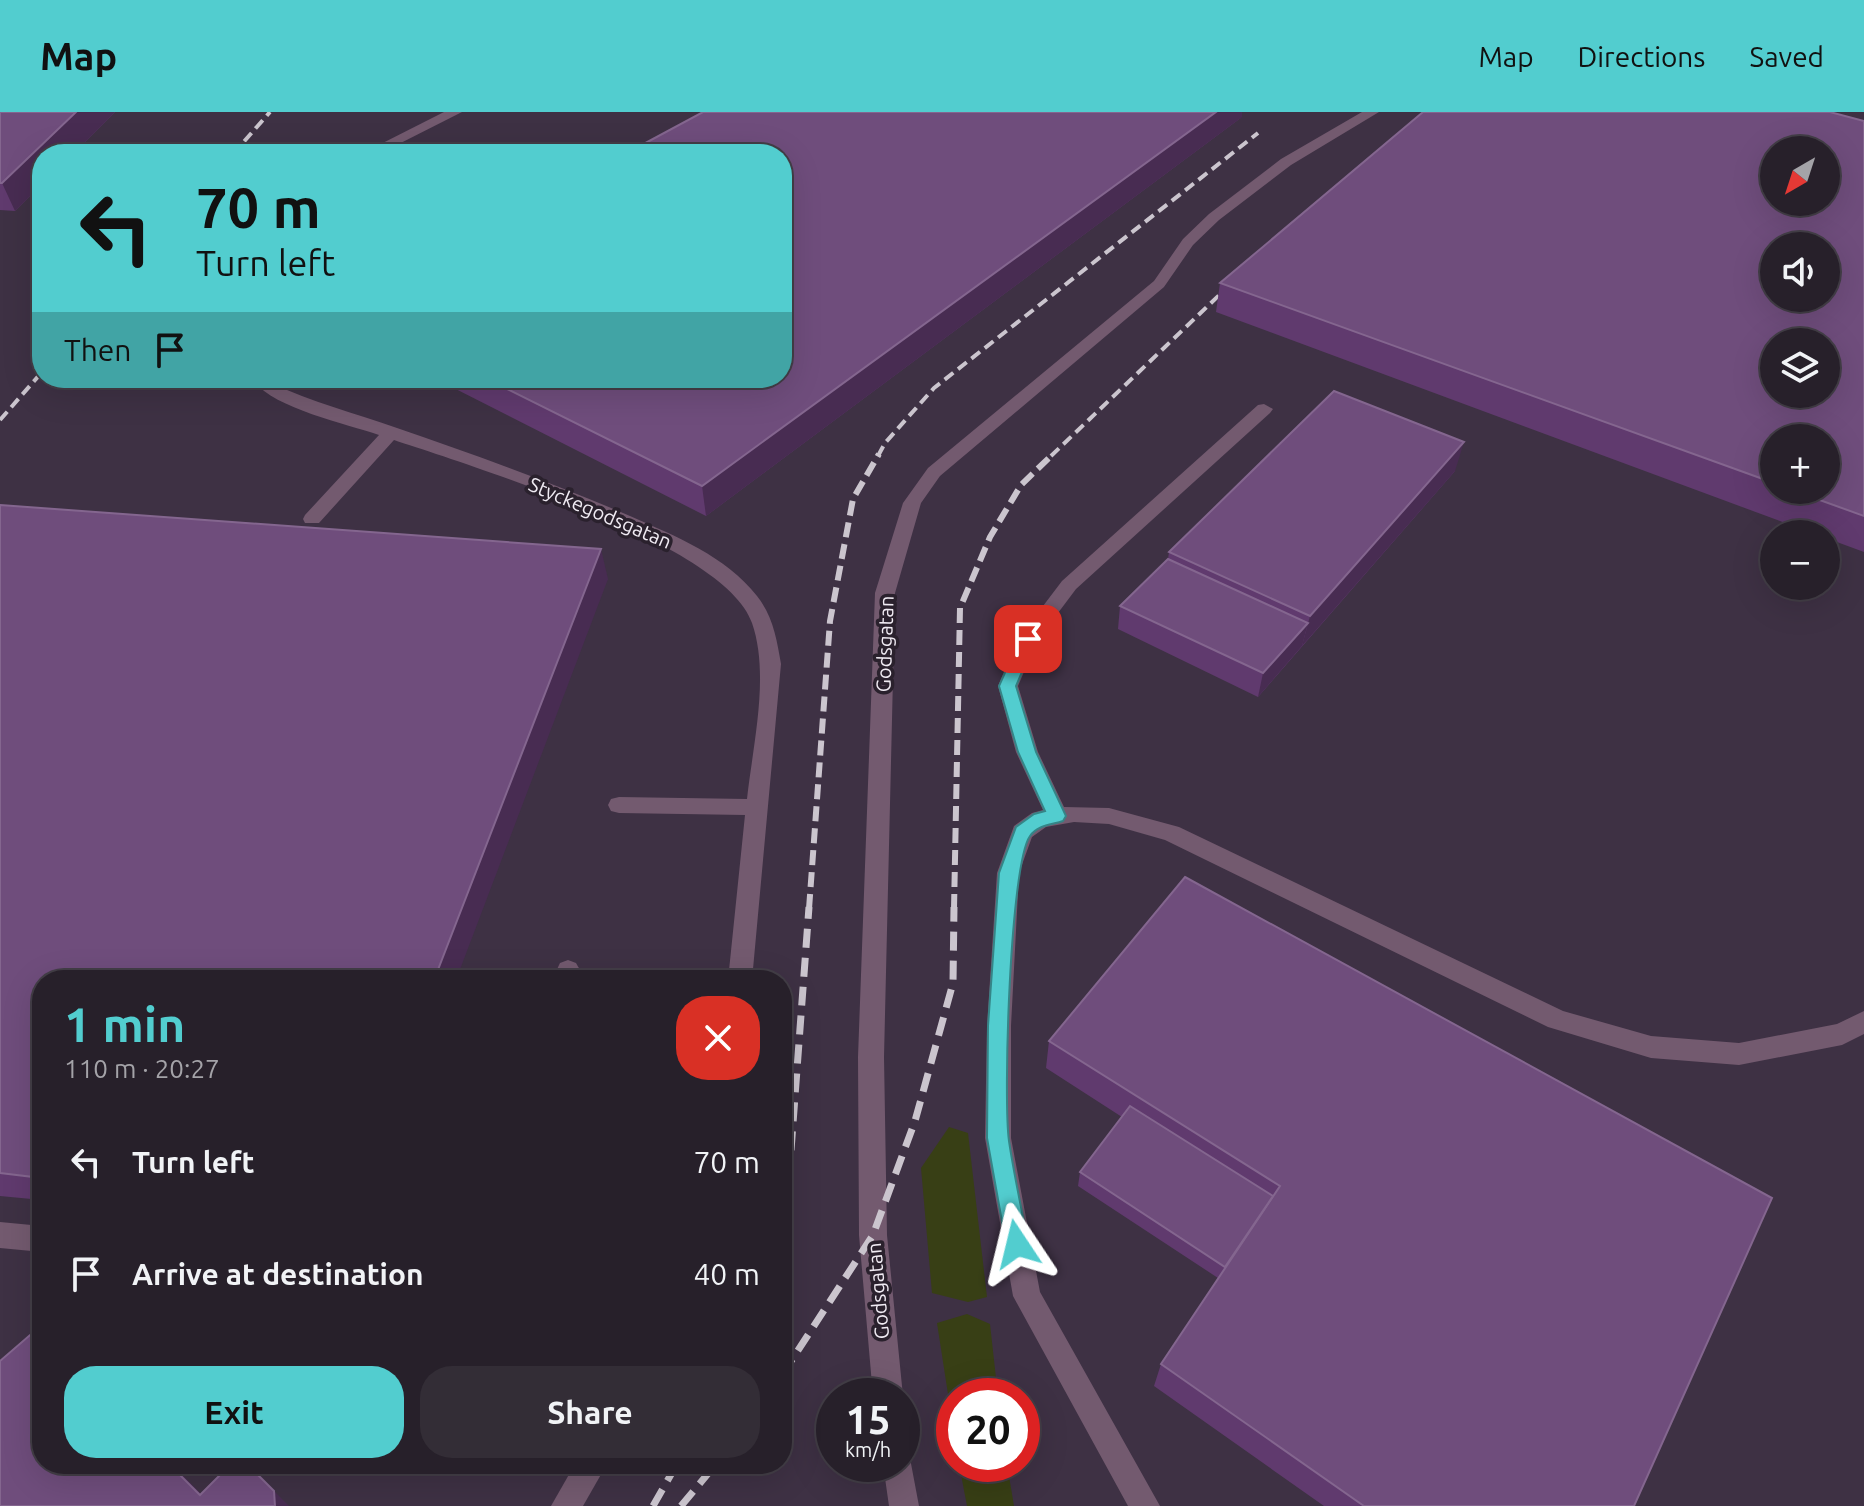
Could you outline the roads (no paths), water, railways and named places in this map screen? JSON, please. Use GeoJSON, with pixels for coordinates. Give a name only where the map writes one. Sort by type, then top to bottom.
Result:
{"type":"FeatureCollection","features":[{"type":"Feature","properties":{"kind":"street"},"geometry":{"type":"LineString","coordinates":[[389,144],[455,112]]}},
{"type":"Feature","properties":{"kind":"street","name":"Godsgatan"},"geometry":{"type":"LineString","coordinates":[[886,1378],[873,1235],[871,1057],[885,593],[912,503],[934,472],[1159,284],[1188,242],[1214,217],[1286,162],[1372,112]]}},
{"type":"Feature","properties":{"kind":"street","name":"Styckegodsgatan"},"geometry":{"type":"LineString","coordinates":[[269,388],[301,403],[553,490],[669,541],[719,572],[750,600],[764,625],[771,664],[741,970]]}},
{"type":"Feature","properties":{"kind":"street"},"geometry":{"type":"LineString","coordinates":[[1057,816],[1027,752],[1008,686],[1028,639],[1069,585],[1264,409]]}},
{"type":"Feature","properties":{"kind":"street"},"geometry":{"type":"LineString","coordinates":[[312,519],[391,432]]}},
{"type":"Feature","properties":{"kind":"street"},"geometry":{"type":"LineString","coordinates":[[619,805],[756,807]]}},
{"type":"Feature","properties":{"kind":"street"},"geometry":{"type":"LineString","coordinates":[[1145,1506],[1027,1296],[998,1138],[999,1026],[1008,873],[1022,832],[1040,819],[1074,814],[1109,816],[1171,833],[1557,1020],[1651,1047],[1739,1054],[1842,1034],[1864,1021]]}},
{"type":"Feature","properties":{"kind":"street"},"geometry":{"type":"LineString","coordinates":[[0,1235],[32,1238]]}},
{"type":"Feature","properties":{"kind":"street"},"geometry":{"type":"LineString","coordinates":[[566,1506],[586,1474]]}},
{"type":"Feature","properties":{"kind":"street"},"geometry":{"type":"LineString","coordinates":[[901,1482],[904,1506]]}},
{"type":"Feature","properties":{"kind":"railway"},"geometry":{"type":"LineString","coordinates":[[242,144],[270,112]]}},
{"type":"Feature","properties":{"kind":"railway"},"geometry":{"type":"LineString","coordinates":[[878,456],[885,443],[934,388],[1258,133]]}},
{"type":"Feature","properties":{"kind":"railway"},"geometry":{"type":"LineString","coordinates":[[1051,456],[1235,280]]}},
{"type":"Feature","properties":{"kind":"railway"},"geometry":{"type":"LineString","coordinates":[[0,420],[32,383]]}},
{"type":"Feature","properties":{"kind":"railway"},"geometry":{"type":"LineString","coordinates":[[809,909],[830,621],[853,499],[879,454]]}},
{"type":"Feature","properties":{"kind":"railway"},"geometry":{"type":"LineString","coordinates":[[954,909],[960,608],[990,537],[1021,485],[1053,454]]}},
{"type":"Feature","properties":{"kind":"railway"},"geometry":{"type":"LineString","coordinates":[[792,1137],[809,907]]}},
{"type":"Feature","properties":{"kind":"railway"},"geometry":{"type":"LineString","coordinates":[[792,1360],[873,1235],[915,1121],[953,983],[954,907]]}},
{"type":"Feature","properties":{"kind":"railway"},"geometry":{"type":"LineString","coordinates":[[653,1506],[671,1474]]}},
{"type":"Feature","properties":{"kind":"railway"},"geometry":{"type":"LineString","coordinates":[[681,1506],[708,1474]]}}]}
